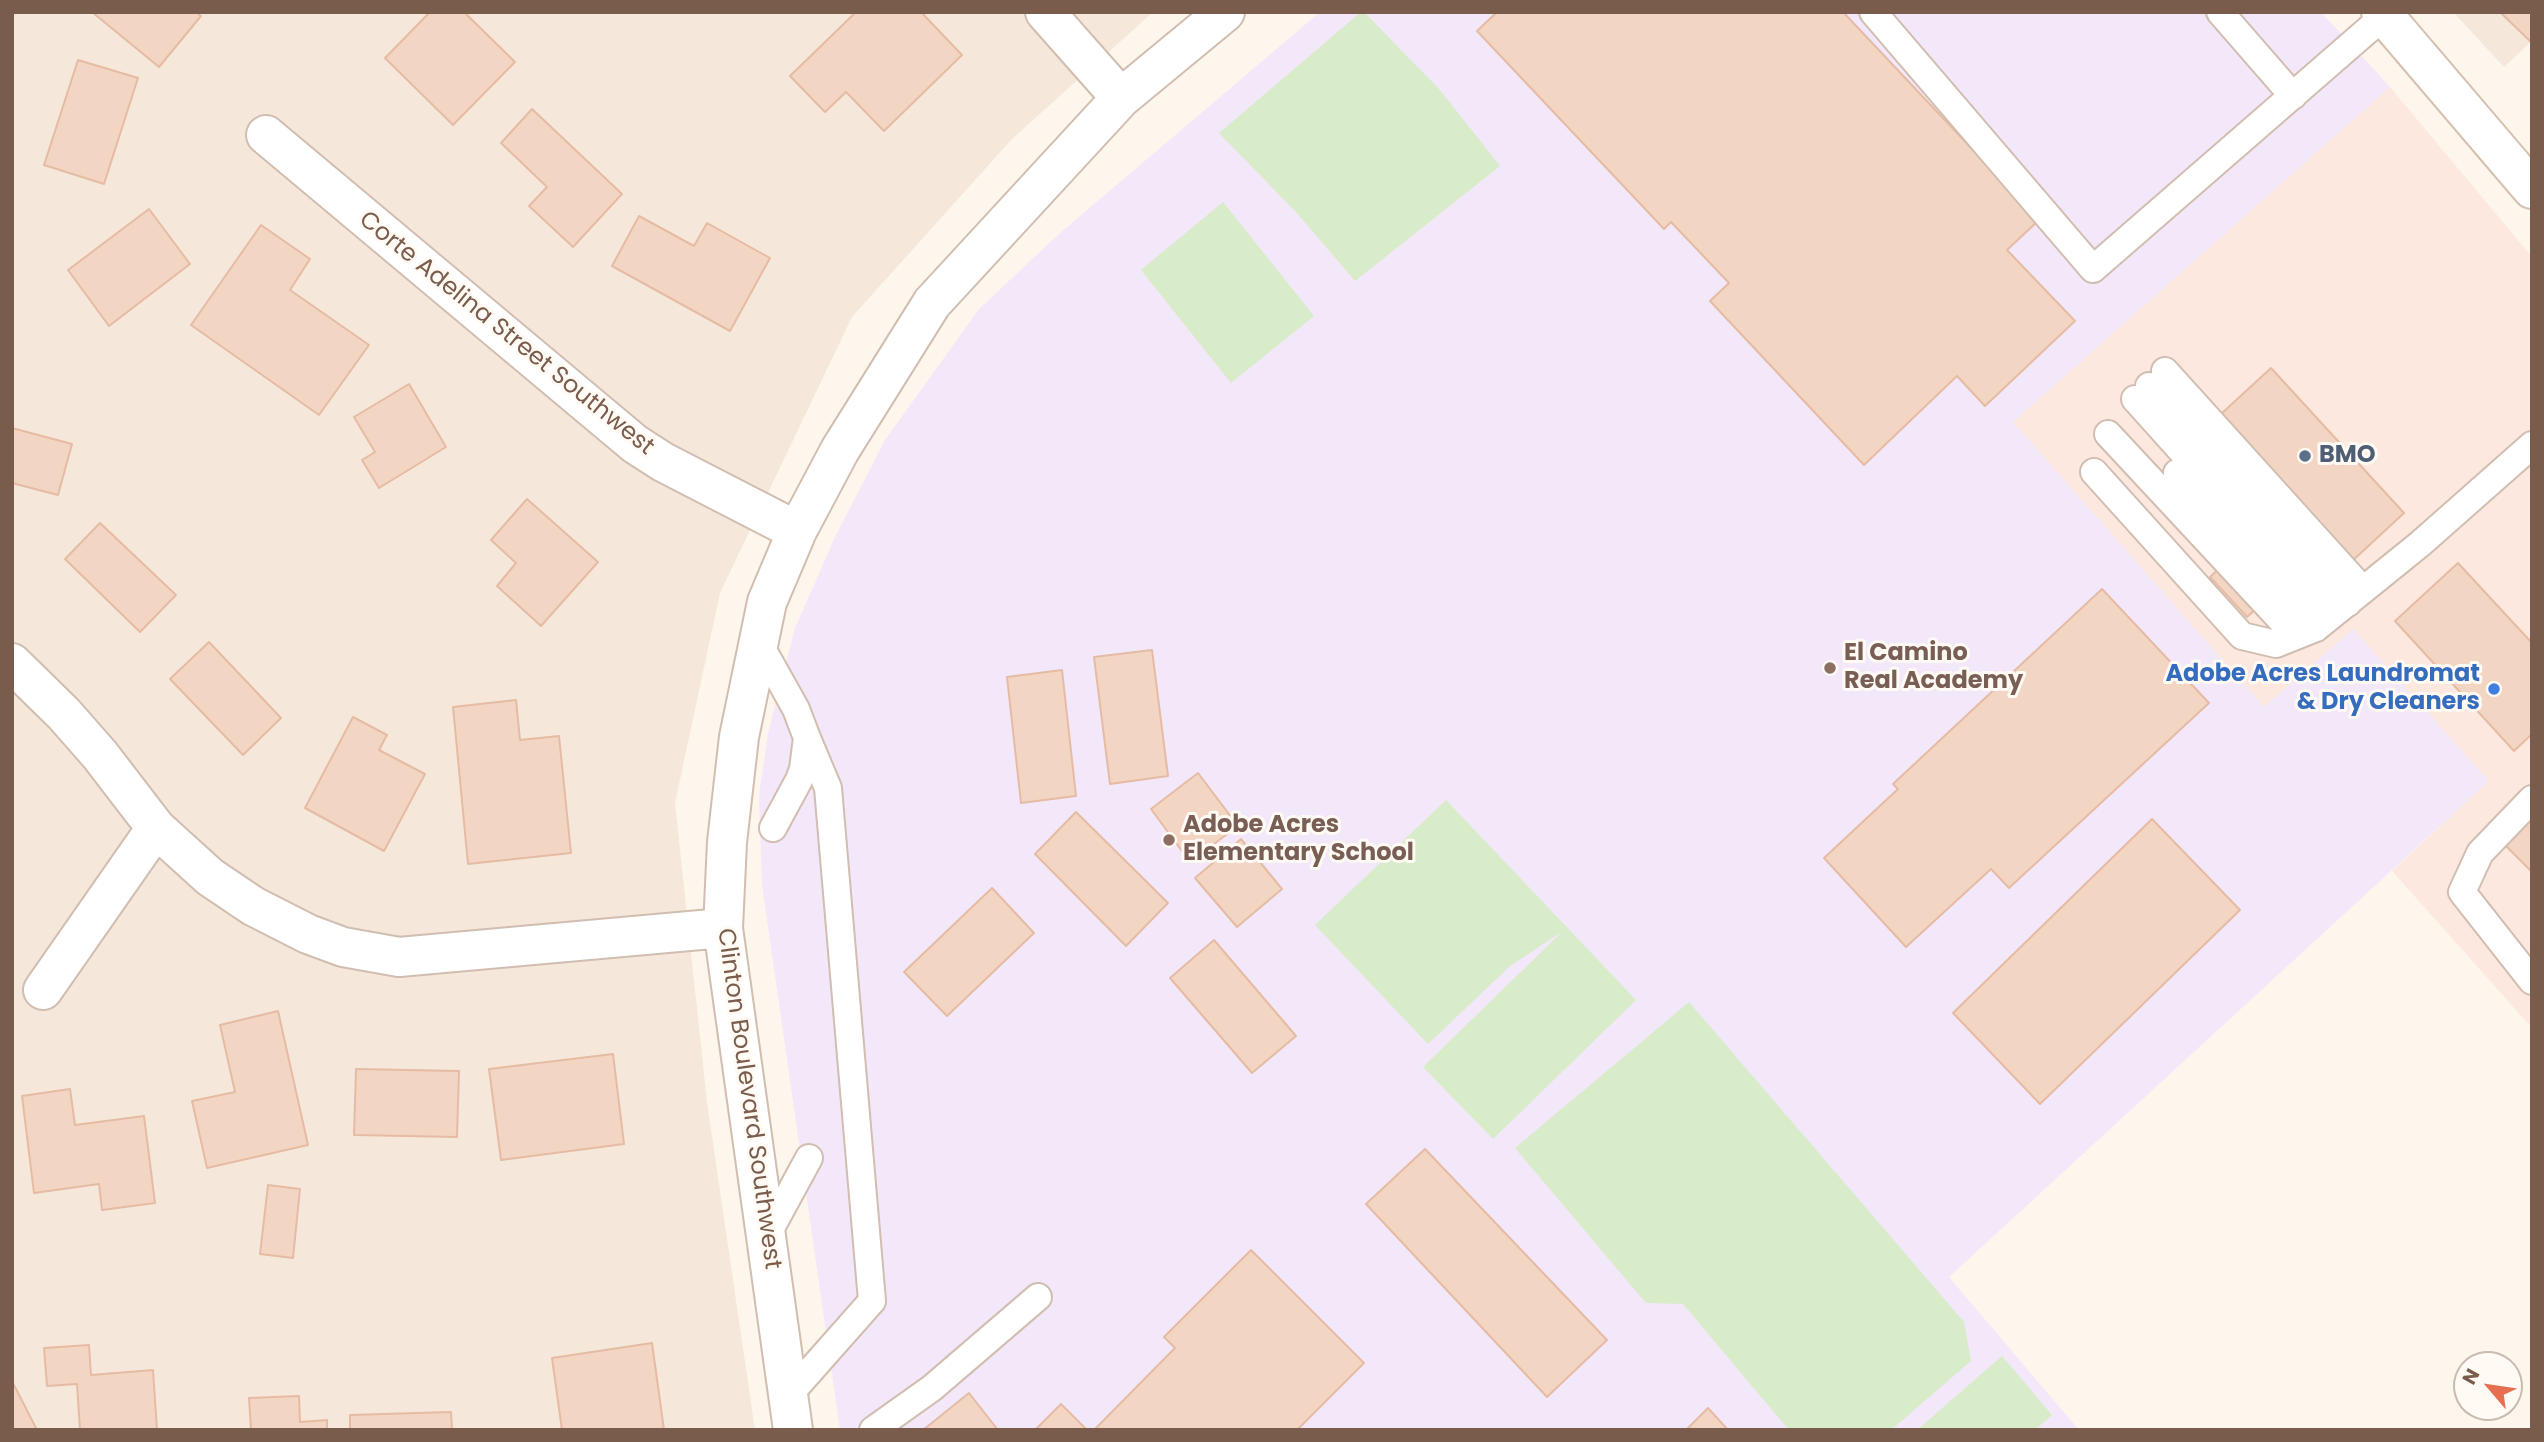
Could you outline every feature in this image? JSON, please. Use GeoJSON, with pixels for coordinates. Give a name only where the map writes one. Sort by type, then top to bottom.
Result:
{"type":"FeatureCollection","features":[{"type":"Feature","properties":{"kind":"street"},"geometry":{"type":"LineString","coordinates":[[1045,12],[1121,98]]}},
{"type":"Feature","properties":{"kind":"street","name":"Clinton Boulevard Southwest"},"geometry":{"type":"LineString","coordinates":[[791,1413],[723,928],[727,842],[739,737],[767,602],[797,531],[840,450],[932,303],[1121,98],[1224,12]]}},
{"type":"Feature","properties":{"kind":"street"},"geometry":{"type":"LineString","coordinates":[[2382,14],[2532,189]]}},
{"type":"Feature","properties":{"kind":"street","name":"Corte Adelina Street Southwest"},"geometry":{"type":"LineString","coordinates":[[266,135],[635,444],[663,462],[797,531]]}},
{"type":"Feature","properties":{"kind":"street"},"geometry":{"type":"LineString","coordinates":[[12,663],[73,724],[156,828],[210,877],[280,922],[343,947],[399,957],[723,928]]}},
{"type":"Feature","properties":{"kind":"street"},"geometry":{"type":"LineString","coordinates":[[43,990],[156,828]]}},
{"type":"Feature","properties":{"kind":"lane"},"geometry":{"type":"LineString","coordinates":[[1873,12],[2093,269],[2382,14]]}},
{"type":"Feature","properties":{"kind":"lane"},"geometry":{"type":"LineString","coordinates":[[2220,12],[2292,96]]}},
{"type":"Feature","properties":{"kind":"lane"},"geometry":{"type":"LineString","coordinates":[[2331,615],[2143,392],[2331,615]]}},
{"type":"Feature","properties":{"kind":"lane"},"geometry":{"type":"LineString","coordinates":[[2108,434],[2331,615]]}},
{"type":"Feature","properties":{"kind":"lane"},"geometry":{"type":"LineString","coordinates":[[2094,472],[2242,636],[2276,644],[2331,615],[2420,544],[2532,445]]}},
{"type":"Feature","properties":{"kind":"lane"},"geometry":{"type":"LineString","coordinates":[[759,643],[796,709],[828,788],[872,1301],[791,1413]]}},
{"type":"Feature","properties":{"kind":"lane"},"geometry":{"type":"LineString","coordinates":[[774,828],[803,769],[807,737]]}},
{"type":"Feature","properties":{"kind":"lane"},"geometry":{"type":"LineString","coordinates":[[2532,799],[2480,853],[2462,892],[2532,981]]}},
{"type":"Feature","properties":{"kind":"lane"},"geometry":{"type":"LineString","coordinates":[[766,1237],[809,1158]]}},
{"type":"Feature","properties":{"kind":"lane"},"geometry":{"type":"LineString","coordinates":[[873,1430],[932,1388],[1038,1297]]}},
{"type":"Feature","properties":{"kind":"shaded area"},"geometry":{"type":"Polygon","coordinates":[[[12,12],[1153,12],[1012,139],[852,317],[720,593],[675,803],[707,1102],[755,1430],[12,1430],[12,12]]]}},
{"type":"Feature","properties":{"kind":"shaded area"},"geometry":{"type":"Polygon","coordinates":[[[1320,12],[2321,12],[2390,87],[2013,422],[2264,707],[2353,629],[2489,781],[1949,1277],[2079,1430],[840,1430],[762,885],[759,795],[768,733],[795,628],[835,537],[885,440],[979,309],[1060,233],[1320,12]]]}},
{"type":"Feature","properties":{"kind":"shaded area"},"geometry":{"type":"Polygon","coordinates":[[[2453,12],[2532,12],[2532,41],[2504,67],[2453,12]]]}},
{"type":"Feature","properties":{"kind":"shaded area"},"geometry":{"type":"Polygon","coordinates":[[[2390,87],[2532,257],[2532,1028],[2392,871],[2489,781],[2264,707],[2012,422],[2390,87]]]}},
{"type":"Feature","properties":{"kind":"green space"},"geometry":{"type":"Polygon","coordinates":[[[1364,12],[1440,90],[1500,166],[1355,281],[1296,212],[1219,133],[1364,12]]]}},
{"type":"Feature","properties":{"kind":"green space"},"geometry":{"type":"Polygon","coordinates":[[[1223,202],[1314,316],[1231,383],[1141,270],[1223,202]]]}},
{"type":"Feature","properties":{"kind":"green space"},"geometry":{"type":"Polygon","coordinates":[[[1446,800],[1636,1000],[1493,1139],[1423,1067],[1563,931],[1510,966],[1428,1044],[1315,925],[1446,800]]]}},
{"type":"Feature","properties":{"kind":"green space"},"geometry":{"type":"Polygon","coordinates":[[[1689,1002],[1964,1322],[1971,1361],[1891,1430],[1789,1430],[1683,1304],[1646,1303],[1515,1148],[1689,1002]]]}},
{"type":"Feature","properties":{"kind":"green space"},"geometry":{"type":"Polygon","coordinates":[[[2002,1356],[2052,1415],[2035,1430],[1917,1430],[2002,1356]]]}},
{"type":"Feature","properties":{"kind":"building"},"geometry":{"type":"Polygon","coordinates":[[[92,12],[196,12],[201,16],[159,67],[92,12]]]}},
{"type":"Feature","properties":{"kind":"building"},"geometry":{"type":"Polygon","coordinates":[[[430,12],[464,12],[515,62],[453,125],[385,58],[430,12]]]}},
{"type":"Feature","properties":{"kind":"building"},"geometry":{"type":"Polygon","coordinates":[[[856,12],[921,12],[962,55],[884,131],[846,92],[825,112],[790,76],[856,12]]]}},
{"type":"Feature","properties":{"kind":"building"},"geometry":{"type":"Polygon","coordinates":[[[1497,12],[1843,12],[2039,220],[2007,250],[2075,321],[1985,406],[1957,376],[1864,465],[1710,301],[1729,283],[1671,222],[1664,229],[1477,31],[1497,12]]]}},
{"type":"Feature","properties":{"kind":"building"},"geometry":{"type":"Polygon","coordinates":[[[2500,12],[2532,12],[2532,43],[2500,12]]]}},
{"type":"Feature","properties":{"kind":"building"},"geometry":{"type":"Polygon","coordinates":[[[78,60],[138,78],[104,184],[44,165],[78,60]]]}},
{"type":"Feature","properties":{"kind":"building"},"geometry":{"type":"Polygon","coordinates":[[[532,109],[622,194],[573,247],[529,206],[547,187],[501,143],[532,109]]]}},
{"type":"Feature","properties":{"kind":"building"},"geometry":{"type":"Polygon","coordinates":[[[149,209],[190,264],[109,326],[68,270],[149,209]]]}},
{"type":"Feature","properties":{"kind":"building"},"geometry":{"type":"Polygon","coordinates":[[[639,216],[694,246],[707,223],[770,258],[730,331],[612,266],[639,216]]]}},
{"type":"Feature","properties":{"kind":"building"},"geometry":{"type":"Polygon","coordinates":[[[261,225],[310,259],[290,290],[369,345],[319,415],[191,325],[261,225]]]}},
{"type":"Feature","properties":{"kind":"building","name":"BMO"},"geometry":{"type":"Polygon","coordinates":[[[2271,368],[2404,513],[2349,564],[2329,542],[2247,617],[2210,577],[2296,498],[2220,415],[2271,368]]]}},
{"type":"Feature","properties":{"kind":"building"},"geometry":{"type":"Polygon","coordinates":[[[409,384],[446,447],[379,488],[362,460],[375,452],[354,417],[409,384]]]}},
{"type":"Feature","properties":{"kind":"building"},"geometry":{"type":"Polygon","coordinates":[[[12,428],[72,444],[58,495],[12,483],[12,428]]]}},
{"type":"Feature","properties":{"kind":"building"},"geometry":{"type":"Polygon","coordinates":[[[527,499],[598,562],[541,626],[497,586],[516,563],[491,540],[527,499]]]}},
{"type":"Feature","properties":{"kind":"building"},"geometry":{"type":"Polygon","coordinates":[[[100,523],[176,595],[140,632],[65,559],[100,523]]]}},
{"type":"Feature","properties":{"kind":"building","name":"Adobe Acres Laundromat & Dry Cleaners"},"geometry":{"type":"Polygon","coordinates":[[[2458,563],[2532,643],[2532,734],[2514,751],[2395,621],[2458,563]]]}},
{"type":"Feature","properties":{"kind":"building"},"geometry":{"type":"Polygon","coordinates":[[[2102,589],[2209,703],[2009,888],[1991,869],[1906,947],[1824,858],[1898,789],[1893,784],[2102,589]]]}},
{"type":"Feature","properties":{"kind":"building"},"geometry":{"type":"Polygon","coordinates":[[[209,642],[281,718],[243,755],[170,679],[209,642]]]}},
{"type":"Feature","properties":{"kind":"building"},"geometry":{"type":"Polygon","coordinates":[[[1152,650],[1168,776],[1110,784],[1094,657],[1152,650]]]}},
{"type":"Feature","properties":{"kind":"building"},"geometry":{"type":"Polygon","coordinates":[[[1062,670],[1076,796],[1021,803],[1007,677],[1062,670]]]}},
{"type":"Feature","properties":{"kind":"building"},"geometry":{"type":"Polygon","coordinates":[[[516,700],[520,740],[559,736],[571,853],[468,864],[453,707],[516,700]]]}},
{"type":"Feature","properties":{"kind":"building"},"geometry":{"type":"Polygon","coordinates":[[[353,717],[387,735],[379,750],[425,774],[384,851],[305,808],[353,717]]]}},
{"type":"Feature","properties":{"kind":"building"},"geometry":{"type":"Polygon","coordinates":[[[1198,773],[1238,826],[1190,862],[1151,809],[1198,773]]]}},
{"type":"Feature","properties":{"kind":"building"},"geometry":{"type":"Polygon","coordinates":[[[1076,812],[1168,903],[1126,946],[1035,854],[1076,812]]]}},
{"type":"Feature","properties":{"kind":"building"},"geometry":{"type":"Polygon","coordinates":[[[2152,819],[2240,910],[2040,1104],[1953,1013],[2152,819]]]}},
{"type":"Feature","properties":{"kind":"building"},"geometry":{"type":"Polygon","coordinates":[[[2532,819],[2532,872],[2505,845],[2532,819]]]}},
{"type":"Feature","properties":{"kind":"building"},"geometry":{"type":"Polygon","coordinates":[[[1241,839],[1282,889],[1237,927],[1195,878],[1241,839]]]}},
{"type":"Feature","properties":{"kind":"building"},"geometry":{"type":"Polygon","coordinates":[[[992,888],[1034,933],[947,1016],[904,972],[992,888]]]}},
{"type":"Feature","properties":{"kind":"building"},"geometry":{"type":"Polygon","coordinates":[[[1214,940],[1296,1036],[1252,1073],[1170,978],[1214,940]]]}},
{"type":"Feature","properties":{"kind":"building"},"geometry":{"type":"Polygon","coordinates":[[[278,1011],[308,1145],[207,1168],[192,1101],[235,1092],[220,1025],[278,1011]]]}},
{"type":"Feature","properties":{"kind":"building"},"geometry":{"type":"Polygon","coordinates":[[[613,1054],[624,1144],[501,1160],[489,1069],[613,1054]]]}},
{"type":"Feature","properties":{"kind":"building"},"geometry":{"type":"Polygon","coordinates":[[[356,1069],[459,1071],[457,1137],[354,1135],[356,1069]]]}},
{"type":"Feature","properties":{"kind":"building"},"geometry":{"type":"Polygon","coordinates":[[[70,1089],[75,1125],[144,1116],[155,1203],[102,1210],[99,1184],[34,1193],[22,1096],[70,1089]]]}},
{"type":"Feature","properties":{"kind":"building"},"geometry":{"type":"Polygon","coordinates":[[[1425,1149],[1607,1340],[1547,1397],[1366,1204],[1425,1149]]]}},
{"type":"Feature","properties":{"kind":"building"},"geometry":{"type":"Polygon","coordinates":[[[268,1185],[300,1189],[293,1258],[260,1254],[268,1185]]]}},
{"type":"Feature","properties":{"kind":"building"},"geometry":{"type":"Polygon","coordinates":[[[1251,1250],[1364,1363],[1297,1430],[1094,1430],[1175,1348],[1164,1337],[1251,1250]]]}},
{"type":"Feature","properties":{"kind":"building"},"geometry":{"type":"Polygon","coordinates":[[[652,1343],[664,1430],[562,1430],[552,1358],[652,1343]]]}},
{"type":"Feature","properties":{"kind":"building"},"geometry":{"type":"Polygon","coordinates":[[[89,1345],[91,1375],[153,1370],[157,1430],[80,1430],[77,1384],[47,1386],[44,1348],[89,1345]]]}},
{"type":"Feature","properties":{"kind":"building"},"geometry":{"type":"Polygon","coordinates":[[[12,1381],[37,1430],[12,1430],[12,1381]]]}},
{"type":"Feature","properties":{"kind":"building"},"geometry":{"type":"Polygon","coordinates":[[[969,1393],[998,1430],[923,1430],[969,1393]]]}},
{"type":"Feature","properties":{"kind":"building"},"geometry":{"type":"Polygon","coordinates":[[[299,1396],[300,1422],[327,1420],[327,1430],[251,1430],[249,1398],[299,1396]]]}},
{"type":"Feature","properties":{"kind":"building"},"geometry":{"type":"Polygon","coordinates":[[[1061,1404],[1087,1430],[1035,1430],[1061,1404]]]}},
{"type":"Feature","properties":{"kind":"building"},"geometry":{"type":"Polygon","coordinates":[[[1708,1408],[1728,1430],[1686,1430],[1708,1408]]]}},
{"type":"Feature","properties":{"kind":"building"},"geometry":{"type":"Polygon","coordinates":[[[451,1412],[452,1430],[350,1430],[350,1415],[451,1412]]]}},
{"type":"Feature","properties":{"kind":"place","name":"BMO"},"geometry":{"type":"Point","coordinates":[2305,456]}},
{"type":"Feature","properties":{"kind":"place","name":"El Camino Real Academy"},"geometry":{"type":"Point","coordinates":[1830,668]}},
{"type":"Feature","properties":{"kind":"place","name":"Adobe Acres Laundromat & Dry Cleaners"},"geometry":{"type":"Point","coordinates":[2494,689]}},
{"type":"Feature","properties":{"kind":"place","name":"Adobe Acres Elementary School"},"geometry":{"type":"Point","coordinates":[1169,840]}}]}
